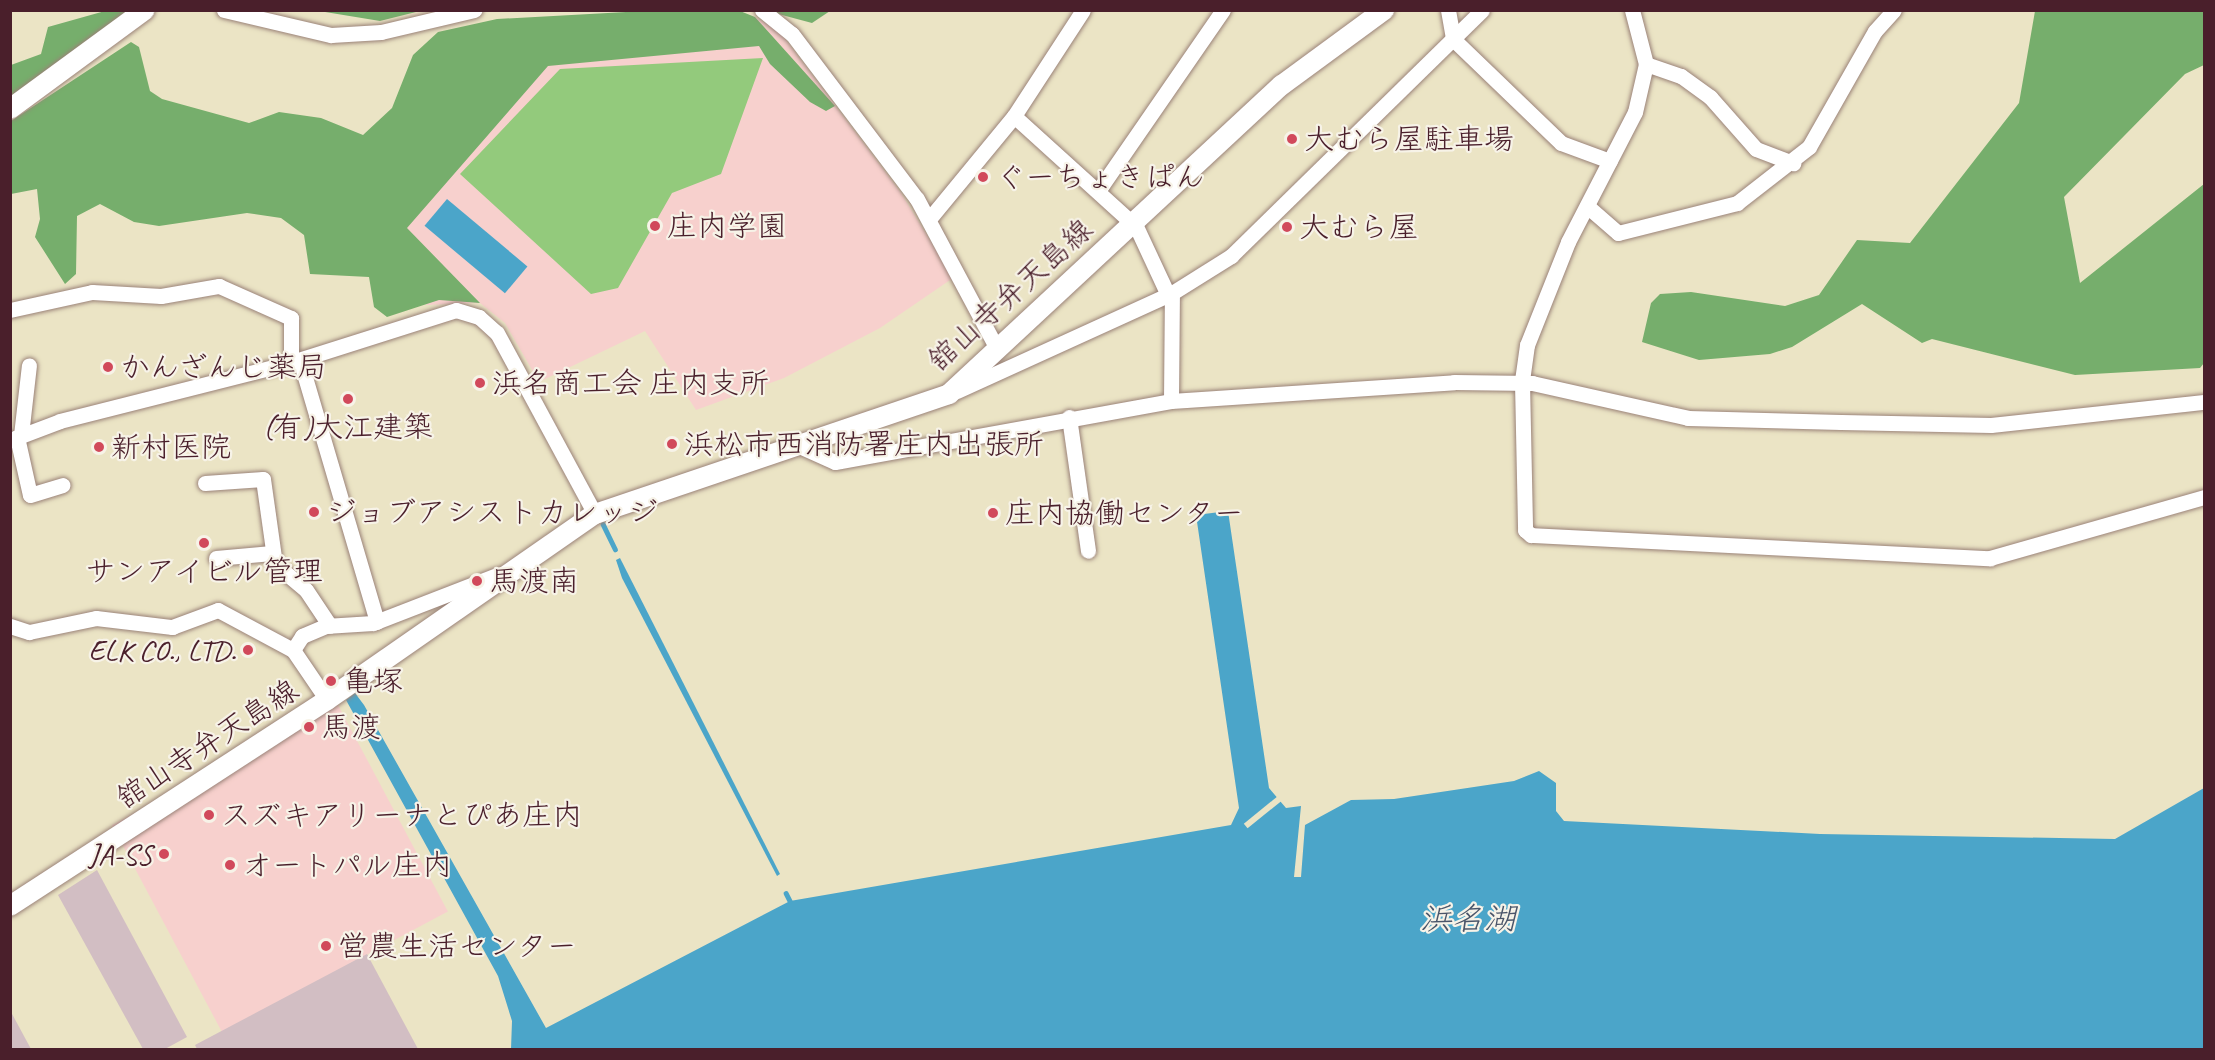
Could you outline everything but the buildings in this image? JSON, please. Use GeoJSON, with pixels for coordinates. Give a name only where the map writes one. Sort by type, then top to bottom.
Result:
{"type":"FeatureCollection","features":[{"type":"Feature","properties":{"kind":"main road"},"geometry":{"type":"LineString","coordinates":[[10,109],[146,10]]}},
{"type":"Feature","properties":{"kind":"main road","name":"舘山寺弁天島線"},"geometry":{"type":"LineString","coordinates":[[12,900],[327,700],[449,605],[512,572],[596,514],[949,394],[1307,63],[1384,10]]}},
{"type":"Feature","properties":{"kind":"street"},"geometry":{"type":"LineString","coordinates":[[224,10],[340,35],[381,32],[474,10]]}},
{"type":"Feature","properties":{"kind":"street"},"geometry":{"type":"LineString","coordinates":[[762,10],[792,34],[930,218],[997,349]]}},
{"type":"Feature","properties":{"kind":"street"},"geometry":{"type":"LineString","coordinates":[[930,218],[1014,116],[1083,10]]}},
{"type":"Feature","properties":{"kind":"street"},"geometry":{"type":"LineString","coordinates":[[1098,191],[1223,10]]}},
{"type":"Feature","properties":{"kind":"street"},"geometry":{"type":"LineString","coordinates":[[1448,10],[1453,39],[1561,142],[1610,161]]}},
{"type":"Feature","properties":{"kind":"street"},"geometry":{"type":"LineString","coordinates":[[949,394],[1046,355],[1170,294],[1231,256],[1482,10]]}},
{"type":"Feature","properties":{"kind":"street"},"geometry":{"type":"LineString","coordinates":[[1632,10],[1646,64],[1635,112],[1587,206],[1527,345],[1522,381],[1525,530],[1531,535],[1990,558],[2205,497]]}},
{"type":"Feature","properties":{"kind":"street"},"geometry":{"type":"LineString","coordinates":[[1587,206],[1618,233],[1666,224],[1737,204],[1793,163],[1809,147],[1875,31],[1893,11]]}},
{"type":"Feature","properties":{"kind":"street"},"geometry":{"type":"LineString","coordinates":[[1646,64],[1681,76],[1710,97],[1756,149],[1793,163]]}},
{"type":"Feature","properties":{"kind":"street"},"geometry":{"type":"LineString","coordinates":[[1014,116],[1133,223],[1170,294],[1171,401]]}},
{"type":"Feature","properties":{"kind":"street"},"geometry":{"type":"LineString","coordinates":[[10,310],[92,292],[161,297],[219,286],[291,318],[295,361],[377,622]]}},
{"type":"Feature","properties":{"kind":"street"},"geometry":{"type":"LineString","coordinates":[[16,437],[295,361],[444,311],[479,317],[497,333],[596,514]]}},
{"type":"Feature","properties":{"kind":"street"},"geometry":{"type":"LineString","coordinates":[[29,365],[16,437],[32,496],[63,485]]}},
{"type":"Feature","properties":{"kind":"street"},"geometry":{"type":"LineString","coordinates":[[798,446],[835,462],[1069,417],[1171,401],[1343,386],[1522,381],[1700,418],[1991,425],[2205,402]]}},
{"type":"Feature","properties":{"kind":"street"},"geometry":{"type":"LineString","coordinates":[[1069,417],[1088,551]]}},
{"type":"Feature","properties":{"kind":"street"},"geometry":{"type":"LineString","coordinates":[[206,483],[263,479],[272,553],[279,569],[306,590],[330,626]]}},
{"type":"Feature","properties":{"kind":"street"},"geometry":{"type":"LineString","coordinates":[[216,558],[272,553]]}},
{"type":"Feature","properties":{"kind":"street"},"geometry":{"type":"LineString","coordinates":[[293,650],[302,636],[330,626],[377,622],[449,605]]}},
{"type":"Feature","properties":{"kind":"street"},"geometry":{"type":"LineString","coordinates":[[10,626],[29,632],[96,618],[172,627],[218,610],[293,650],[327,700]]}},
{"type":"Feature","properties":{"kind":"shaded area","name":"庄内学園"},"geometry":{"type":"Polygon","coordinates":[[[643,11],[755,17],[779,31],[901,193],[953,278],[880,328],[784,378],[696,410],[645,331],[539,382],[505,323],[480,303],[426,305],[393,206],[564,50],[643,11]]]}},
{"type":"Feature","properties":{"kind":"shaded area"},"geometry":{"type":"Polygon","coordinates":[[[338,705],[448,912],[222,1032],[112,825],[338,705]]]}},
{"type":"Feature","properties":{"kind":"shaded area"},"geometry":{"type":"Polygon","coordinates":[[[97,870],[187,1037],[165,1049],[143,1049],[58,895],[97,870]]]}},
{"type":"Feature","properties":{"kind":"shaded area"},"geometry":{"type":"Polygon","coordinates":[[[367,954],[418,1049],[197,1049],[195,1045],[367,954]]]}},
{"type":"Feature","properties":{"kind":"shaded area"},"geometry":{"type":"Polygon","coordinates":[[[11,1012],[31,1049],[11,1049],[11,1012]]]}},
{"type":"Feature","properties":{"kind":"green space"},"geometry":{"type":"Polygon","coordinates":[[[313,10],[420,10],[420,11],[380,21],[313,10]]]}},
{"type":"Feature","properties":{"kind":"green space"},"geometry":{"type":"Polygon","coordinates":[[[105,11],[129,11],[11,96],[11,65],[41,54],[48,27],[105,11]]]}},
{"type":"Feature","properties":{"kind":"green space"},"geometry":{"type":"Polygon","coordinates":[[[644,11],[740,11],[755,17],[835,106],[826,111],[810,102],[770,64],[759,46],[548,66],[407,228],[480,303],[439,300],[387,317],[374,307],[369,277],[310,274],[304,235],[281,218],[247,213],[159,226],[134,222],[100,204],[77,216],[76,274],[65,284],[35,237],[40,219],[37,189],[11,194],[11,121],[131,42],[139,47],[150,91],[162,99],[249,123],[279,112],[321,118],[363,135],[392,108],[413,55],[438,32],[497,19],[644,11]]]}},
{"type":"Feature","properties":{"kind":"green space"},"geometry":{"type":"Polygon","coordinates":[[[767,11],[830,11],[812,23],[767,11]]]}},
{"type":"Feature","properties":{"kind":"green space"},"geometry":{"type":"Polygon","coordinates":[[[2035,11],[2204,11],[2204,65],[2185,74],[2064,197],[2080,283],[2204,184],[2204,363],[2200,368],[2075,375],[1932,339],[1922,343],[1862,304],[1792,347],[1770,354],[1699,360],[1642,342],[1651,303],[1660,294],[1691,292],[1785,306],[1819,295],[1857,240],[1910,243],[2019,103],[2035,11]]]}},
{"type":"Feature","properties":{"kind":"green space"},"geometry":{"type":"Polygon","coordinates":[[[763,58],[721,174],[672,193],[618,288],[591,294],[460,174],[560,69],[763,58]]]}},
{"type":"Feature","properties":{"kind":"water"},"geometry":{"type":"Polygon","coordinates":[[[447,199],[527,266],[505,293],[425,226],[447,199]]]}},
{"type":"Feature","properties":{"kind":"water","name":"浜名湖"},"geometry":{"type":"Polygon","coordinates":[[[1228,511],[1269,788],[1286,808],[1301,806],[1294,877],[1301,877],[1305,825],[1351,800],[1394,799],[1514,781],[1539,771],[1556,783],[1556,811],[1564,821],[1820,834],[2115,839],[2204,788],[2204,1049],[511,1049],[512,1021],[498,976],[346,700],[355,693],[364,705],[546,1028],[790,901],[1231,825],[1239,808],[1196,515],[1228,511]]]}},
{"type":"Feature","properties":{"kind":"water"},"geometry":{"type":"Polygon","coordinates":[[[620,558],[780,874],[777,876],[622,578],[616,560],[620,558]]]}},
{"type":"Feature","properties":{"kind":"pier"},"geometry":{"type":"Polygon","coordinates":[[[1278,796],[1282,801],[1248,828],[1244,824],[1278,796]]]}},
{"type":"Feature","properties":{"kind":"waterway"},"geometry":{"type":"LineString","coordinates":[[603,524],[615,549]]}},
{"type":"Feature","properties":{"kind":"waterway"},"geometry":{"type":"LineString","coordinates":[[786,893],[790,901]]}},
{"type":"Feature","properties":{"kind":"place","name":"大むら屋駐車場"},"geometry":{"type":"Point","coordinates":[1292,139]}},
{"type":"Feature","properties":{"kind":"place","name":"ぐーちょきぱん"},"geometry":{"type":"Point","coordinates":[983,177]}},
{"type":"Feature","properties":{"kind":"place","name":"庄内学園"},"geometry":{"type":"Point","coordinates":[655,226]}},
{"type":"Feature","properties":{"kind":"place","name":"大むら屋"},"geometry":{"type":"Point","coordinates":[1287,227]}},
{"type":"Feature","properties":{"kind":"place","name":"かんざんじ薬局"},"geometry":{"type":"Point","coordinates":[108,367]}},
{"type":"Feature","properties":{"kind":"place","name":"浜名商工会 庄内支所"},"geometry":{"type":"Point","coordinates":[480,383]}},
{"type":"Feature","properties":{"kind":"place","name":"(有)大江建築"},"geometry":{"type":"Point","coordinates":[348,399]}},
{"type":"Feature","properties":{"kind":"place","name":"浜松市西消防署庄内出張所"},"geometry":{"type":"Point","coordinates":[672,444]}},
{"type":"Feature","properties":{"kind":"place","name":"新村医院"},"geometry":{"type":"Point","coordinates":[99,447]}},
{"type":"Feature","properties":{"kind":"place","name":"ジョブアシストカレッジ"},"geometry":{"type":"Point","coordinates":[314,512]}},
{"type":"Feature","properties":{"kind":"place","name":"庄内協働センター"},"geometry":{"type":"Point","coordinates":[993,513]}},
{"type":"Feature","properties":{"kind":"place","name":"サンアイビル管理"},"geometry":{"type":"Point","coordinates":[204,543]}},
{"type":"Feature","properties":{"kind":"place","name":"馬渡南"},"geometry":{"type":"Point","coordinates":[477,581]}},
{"type":"Feature","properties":{"kind":"place","name":"ELK CO., LTD."},"geometry":{"type":"Point","coordinates":[248,650]}},
{"type":"Feature","properties":{"kind":"place","name":"亀塚"},"geometry":{"type":"Point","coordinates":[331,681]}},
{"type":"Feature","properties":{"kind":"place","name":"馬渡"},"geometry":{"type":"Point","coordinates":[309,727]}},
{"type":"Feature","properties":{"kind":"place","name":"スズキアリーナとぴあ庄内"},"geometry":{"type":"Point","coordinates":[209,815]}},
{"type":"Feature","properties":{"kind":"place","name":"JA-SS"},"geometry":{"type":"Point","coordinates":[164,854]}},
{"type":"Feature","properties":{"kind":"place","name":"オートパル庄内"},"geometry":{"type":"Point","coordinates":[230,865]}},
{"type":"Feature","properties":{"kind":"place","name":"営農生活センター"},"geometry":{"type":"Point","coordinates":[326,946]}}]}
